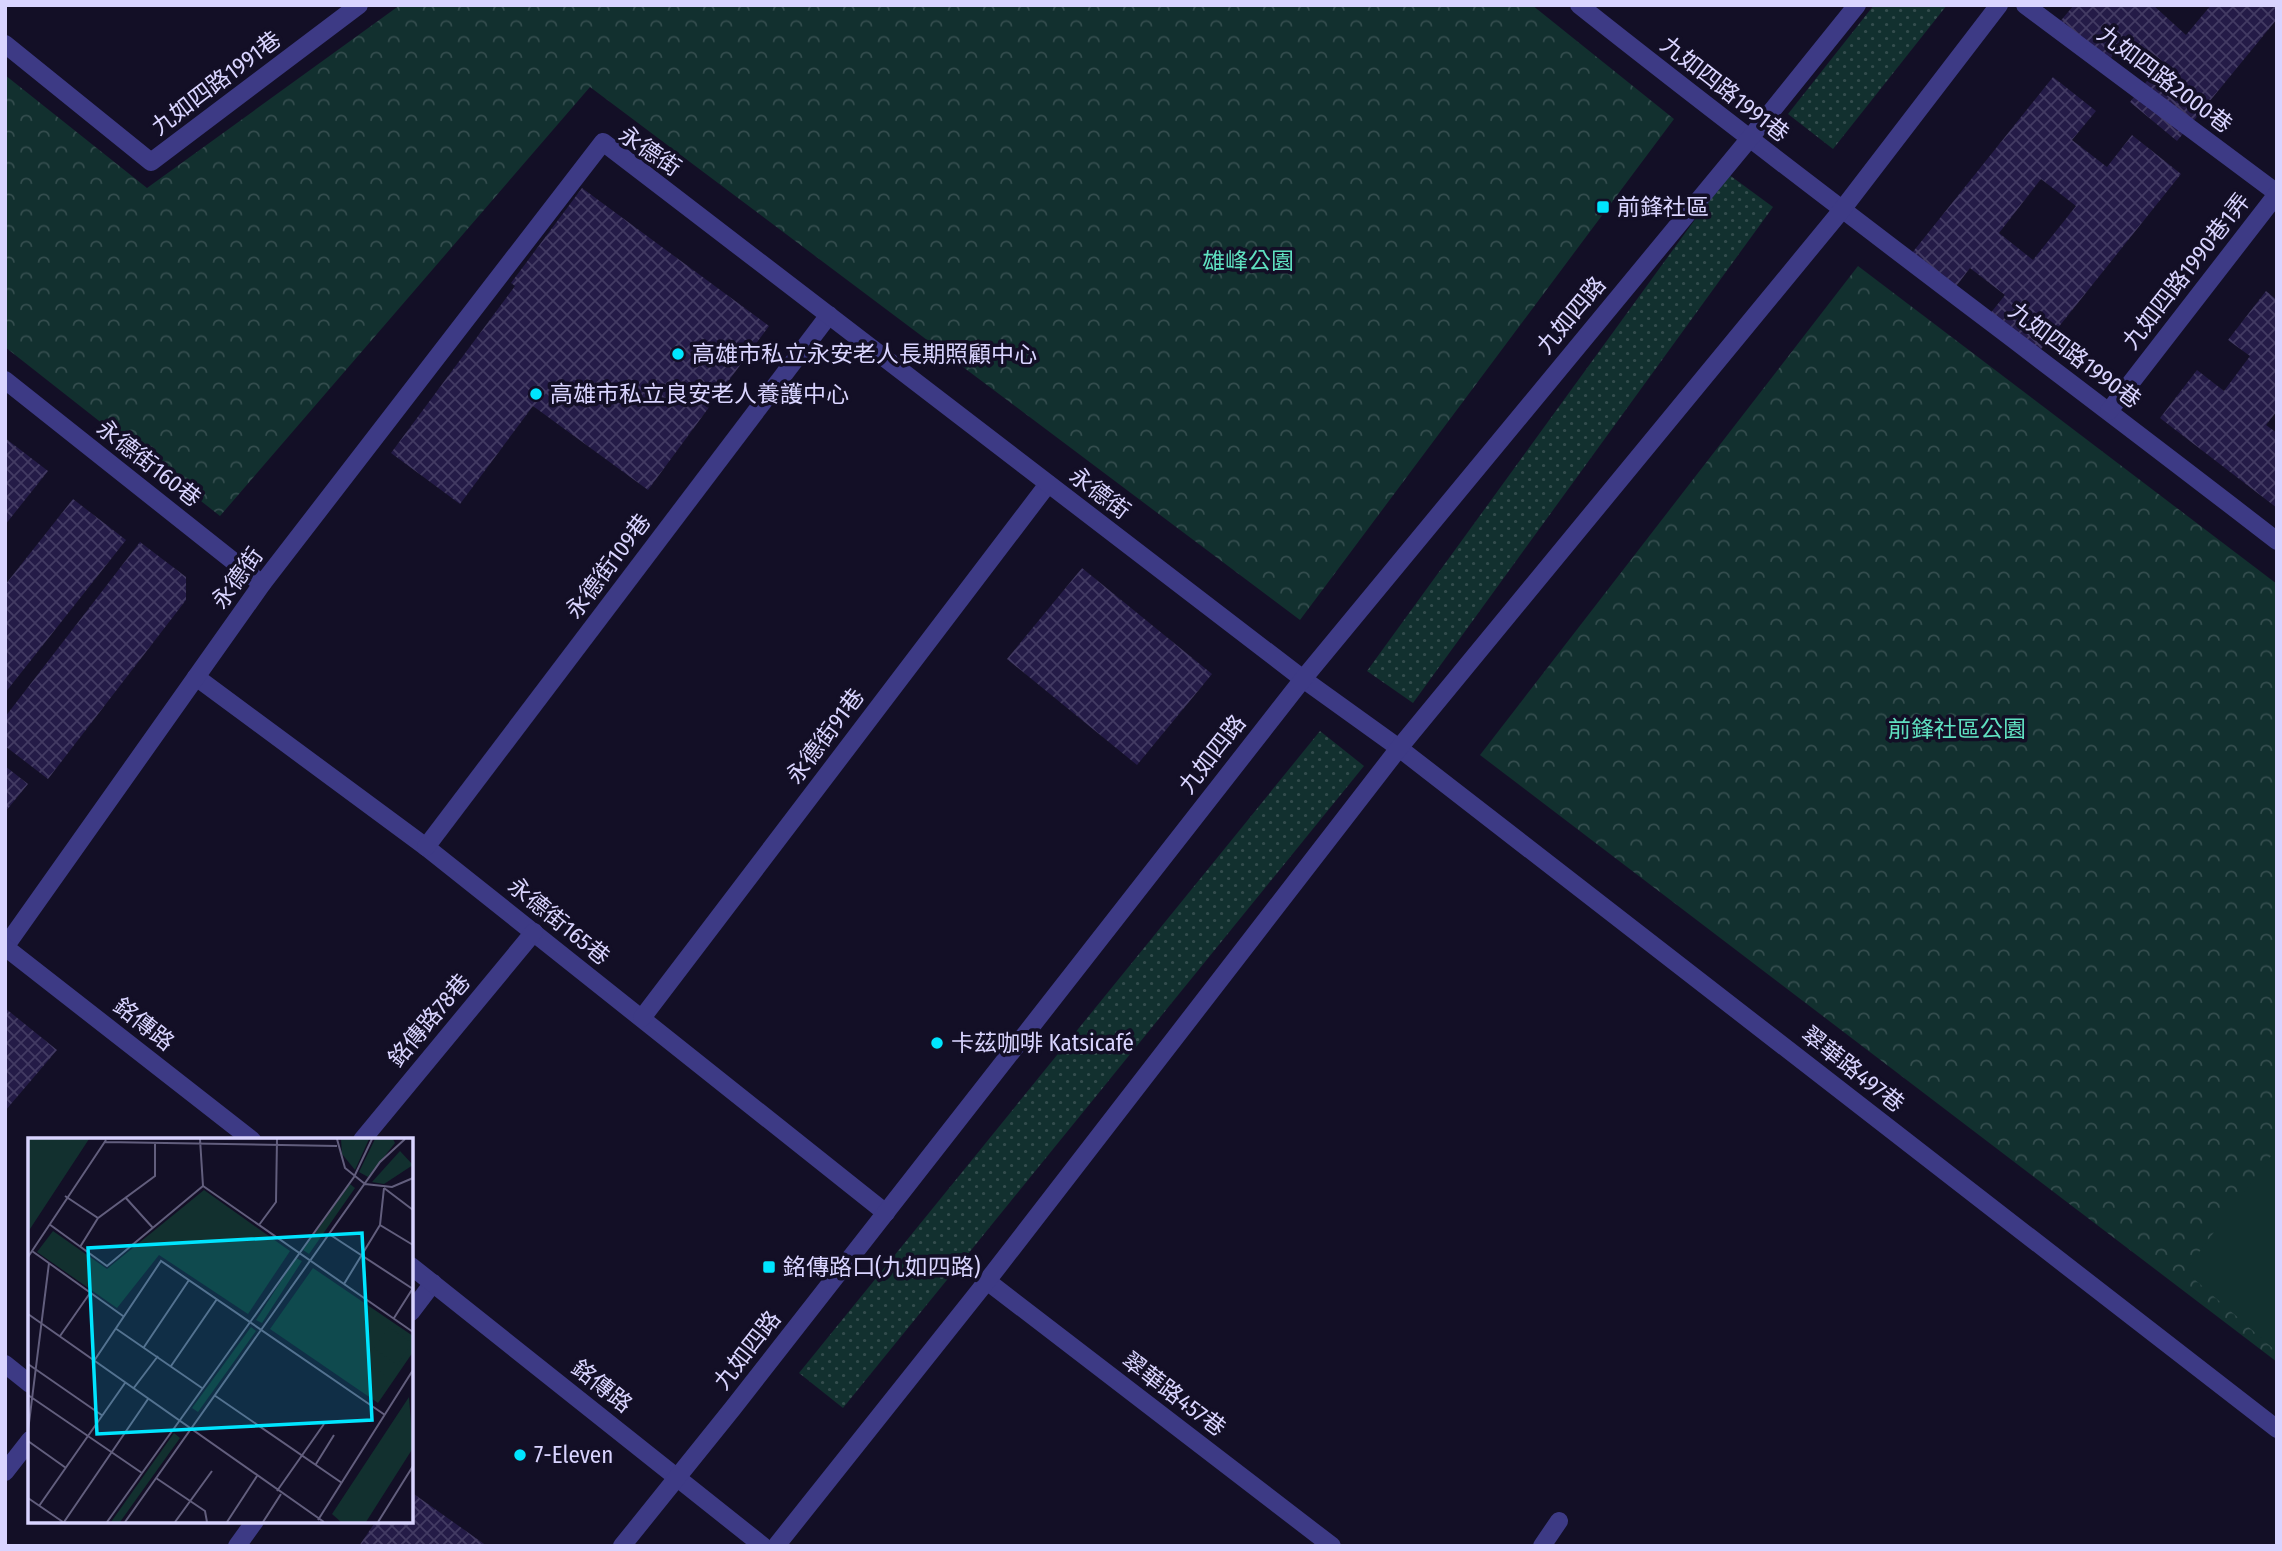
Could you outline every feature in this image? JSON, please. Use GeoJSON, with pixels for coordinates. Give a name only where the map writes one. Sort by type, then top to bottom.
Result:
{"type":"FeatureCollection","features":[{"type":"Feature","properties":{"kind":"street","name":"九如四路1991巷"},"geometry":{"type":"LineString","coordinates":[[5,44],[151,162],[359,5]]}},
{"type":"Feature","properties":{"kind":"street","name":"九如四路1991巷"},"geometry":{"type":"LineString","coordinates":[[1579,5],[1841,211]]}},
{"type":"Feature","properties":{"kind":"street","name":"九如四路"},"geometry":{"type":"LineString","coordinates":[[622,1546],[886,1213],[1303,678],[1857,5]]}},
{"type":"Feature","properties":{"kind":"street"},"geometry":{"type":"LineString","coordinates":[[776,1546],[987,1281],[1399,748],[1841,211],[1999,5]]}},
{"type":"Feature","properties":{"kind":"street","name":"九如四路2000巷"},"geometry":{"type":"LineString","coordinates":[[2025,5],[2277,193]]}},
{"type":"Feature","properties":{"kind":"street","name":"永德街"},"geometry":{"type":"LineString","coordinates":[[5,947],[262,584],[603,142],[1048,484],[1399,748]]}},
{"type":"Feature","properties":{"kind":"street","name":"九如四路1990巷1弄"},"geometry":{"type":"LineString","coordinates":[[2109,411],[2277,193]]}},
{"type":"Feature","properties":{"kind":"street","name":"九如四路1990巷"},"geometry":{"type":"LineString","coordinates":[[1841,211],[2109,411],[2277,541]]}},
{"type":"Feature","properties":{"kind":"street","name":"永德街109巷"},"geometry":{"type":"LineString","coordinates":[[426,847],[829,315]]}},
{"type":"Feature","properties":{"kind":"street","name":"永德街160巷"},"geometry":{"type":"LineString","coordinates":[[5,380],[262,584]]}},
{"type":"Feature","properties":{"kind":"street","name":"永德街91巷"},"geometry":{"type":"LineString","coordinates":[[642,1018],[1048,484]]}},
{"type":"Feature","properties":{"kind":"street","name":"永德街165巷"},"geometry":{"type":"LineString","coordinates":[[196,677],[426,847],[886,1213]]}},
{"type":"Feature","properties":{"kind":"street","name":"翠華路497巷"},"geometry":{"type":"LineString","coordinates":[[1399,748],[2277,1429]]}},
{"type":"Feature","properties":{"kind":"street","name":"銘傳路78巷"},"geometry":{"type":"LineString","coordinates":[[364,1138],[534,932]]}},
{"type":"Feature","properties":{"kind":"street","name":"銘傳路"},"geometry":{"type":"LineString","coordinates":[[5,947],[249,1138]]}},
{"type":"Feature","properties":{"kind":"street","name":"銘傳路"},"geometry":{"type":"LineString","coordinates":[[413,1268],[763,1546]]}},
{"type":"Feature","properties":{"kind":"street","name":"翠華路457巷"},"geometry":{"type":"LineString","coordinates":[[987,1281],[1332,1546]]}},
{"type":"Feature","properties":{"kind":"street"},"geometry":{"type":"LineString","coordinates":[[413,1309],[433,1283]]}},
{"type":"Feature","properties":{"kind":"street"},"geometry":{"type":"LineString","coordinates":[[5,1364],[28,1382]]}},
{"type":"Feature","properties":{"kind":"street"},"geometry":{"type":"LineString","coordinates":[[5,1472],[28,1443]]}},
{"type":"Feature","properties":{"kind":"street"},"geometry":{"type":"LineString","coordinates":[[1542,1546],[1559,1521]]}},
{"type":"Feature","properties":{"kind":"street"},"geometry":{"type":"LineString","coordinates":[[237,1546],[254,1523]]}},
{"type":"Feature","properties":{"kind":"green space","name":"雄峰公園"},"geometry":{"type":"Polygon","coordinates":[[[400,5],[1532,5],[1674,119],[1300,620],[590,87],[220,516],[5,347],[5,75],[147,188],[400,5]]]}},
{"type":"Feature","properties":{"kind":"green space"},"geometry":{"type":"Polygon","coordinates":[[[1874,5],[1947,5],[1833,149],[1788,114],[1874,5]]]}},
{"type":"Feature","properties":{"kind":"green space"},"geometry":{"type":"Polygon","coordinates":[[[1728,174],[1773,207],[1413,703],[1367,671],[1728,174]]]}},
{"type":"Feature","properties":{"kind":"green space","name":"前鋒社區公園"},"geometry":{"type":"Polygon","coordinates":[[[1858,266],[2277,584],[2277,1362],[1480,755],[1858,266]]]}},
{"type":"Feature","properties":{"kind":"green space"},"geometry":{"type":"Polygon","coordinates":[[[1320,731],[1364,766],[843,1408],[799,1373],[1320,731]]]}},
{"type":"Feature","properties":{"kind":"green space"},"geometry":{"type":"Polygon","coordinates":[[[2277,1148],[2277,1352],[2185,1271],[2277,1148]]]}},
{"type":"Feature","properties":{"kind":"building"},"geometry":{"type":"Polygon","coordinates":[[[2074,5],[2153,5],[2186,35],[2211,5],[2277,5],[2277,19],[2177,141],[2130,102],[2151,76],[2118,49],[2101,70],[2052,31],[2074,5]]]}},
{"type":"Feature","properties":{"kind":"building"},"geometry":{"type":"Polygon","coordinates":[[[2053,77],[2096,111],[2072,140],[2107,167],[2132,135],[2181,174],[2037,354],[1989,315],[2005,295],[1970,268],[1951,293],[1908,258],[2053,77]],[[2041,179],[1999,233],[2033,260],[2076,206],[2041,179]]]}},
{"type":"Feature","properties":{"kind":"building"},"geometry":{"type":"Polygon","coordinates":[[[582,188],[769,326],[648,490],[533,406],[460,504],[391,453],[515,286],[511,283],[582,188]]]}},
{"type":"Feature","properties":{"kind":"building"},"geometry":{"type":"Polygon","coordinates":[[[2266,291],[2277,300],[2277,411],[2266,425],[2277,433],[2277,508],[2160,418],[2197,370],[2224,391],[2250,356],[2228,340],[2266,291]]]}},
{"type":"Feature","properties":{"kind":"building"},"geometry":{"type":"Polygon","coordinates":[[[5,438],[48,471],[5,525],[5,438]]]}},
{"type":"Feature","properties":{"kind":"building"},"geometry":{"type":"Polygon","coordinates":[[[73,499],[126,540],[5,693],[5,585],[73,499]]]}},
{"type":"Feature","properties":{"kind":"building"},"geometry":{"type":"Polygon","coordinates":[[[140,542],[186,577],[186,600],[48,779],[5,746],[5,717],[140,542]]]}},
{"type":"Feature","properties":{"kind":"building"},"geometry":{"type":"Polygon","coordinates":[[[1082,568],[1212,674],[1137,765],[1007,659],[1082,568]]]}},
{"type":"Feature","properties":{"kind":"building"},"geometry":{"type":"Polygon","coordinates":[[[5,766],[28,784],[5,812],[5,766]]]}},
{"type":"Feature","properties":{"kind":"building"},"geometry":{"type":"Polygon","coordinates":[[[5,1008],[57,1050],[5,1111],[5,1008]]]}},
{"type":"Feature","properties":{"kind":"building"},"geometry":{"type":"Polygon","coordinates":[[[413,1493],[487,1546],[359,1546],[375,1523],[413,1523],[413,1493]]]}},
{"type":"Feature","properties":{"kind":"place","name":"前鋒社區"},"geometry":{"type":"Point","coordinates":[1603,207]}},
{"type":"Feature","properties":{"kind":"place","name":"高雄市私立永安老人長期照顧中心"},"geometry":{"type":"Point","coordinates":[678,354]}},
{"type":"Feature","properties":{"kind":"place","name":"高雄市私立良安老人養護中心"},"geometry":{"type":"Point","coordinates":[536,394]}},
{"type":"Feature","properties":{"kind":"place","name":"卡茲咖啡 Katsicafé"},"geometry":{"type":"Point","coordinates":[937,1043]}},
{"type":"Feature","properties":{"kind":"place","name":"銘傳路口(九如四路)"},"geometry":{"type":"Point","coordinates":[769,1267]}},
{"type":"Feature","properties":{"kind":"place","name":"7-Eleven"},"geometry":{"type":"Point","coordinates":[520,1455]}}]}
